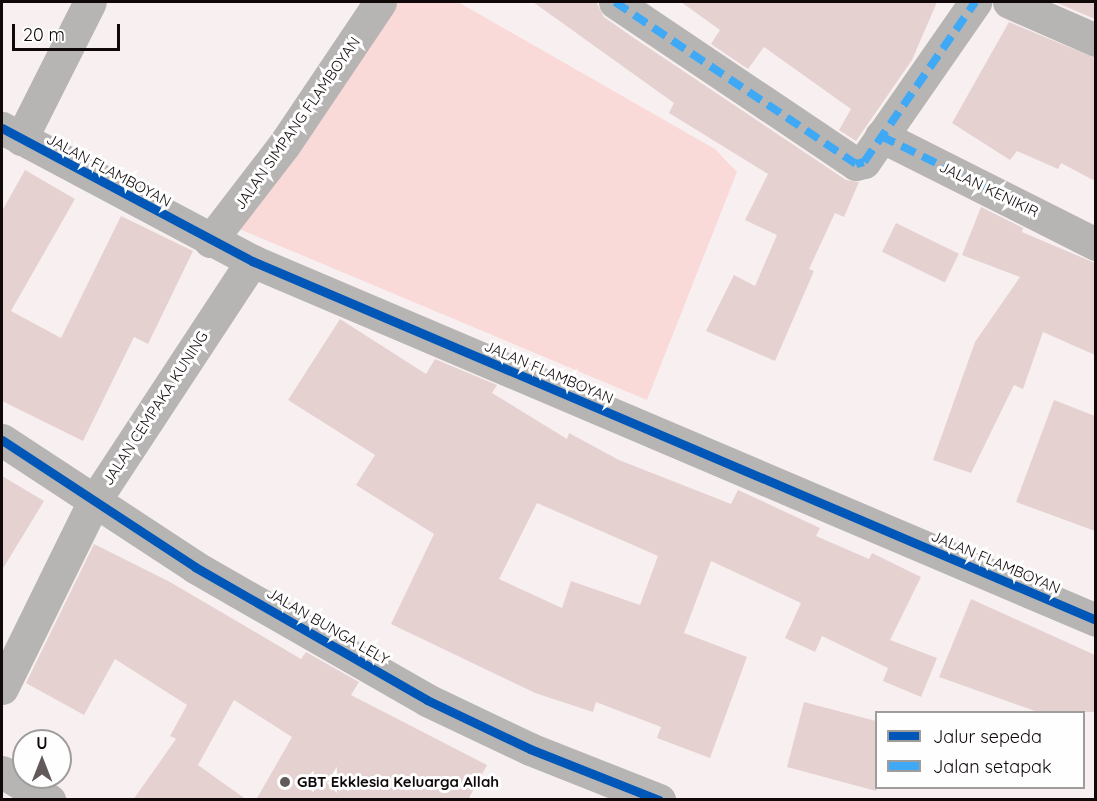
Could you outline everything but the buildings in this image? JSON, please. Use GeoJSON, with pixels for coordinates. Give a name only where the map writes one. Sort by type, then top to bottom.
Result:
{"type":"FeatureCollection","features":[{"type":"Feature","properties":{"kind":"street"},"geometry":{"type":"LineString","coordinates":[[11,134],[90,2]]}},
{"type":"Feature","properties":{"kind":"street","name":"JALAN SIMPANG FLAMBOYAN"},"geometry":{"type":"LineString","coordinates":[[210,241],[284,145],[380,2]]}},
{"type":"Feature","properties":{"kind":"street"},"geometry":{"type":"LineString","coordinates":[[615,2],[856,164],[864,162],[975,2]]}},
{"type":"Feature","properties":{"kind":"street"},"geometry":{"type":"LineString","coordinates":[[1009,2],[1095,40]]}},
{"type":"Feature","properties":{"kind":"street","name":"JALAN FLAMBOYAN"},"geometry":{"type":"LineString","coordinates":[[11,134],[210,241],[252,261],[1095,620]]}},
{"type":"Feature","properties":{"kind":"street","name":"JALAN KENIKIR"},"geometry":{"type":"LineString","coordinates":[[881,136],[1095,244]]}},
{"type":"Feature","properties":{"kind":"street","name":"JALAN CEMPAKA KUNING"},"geometry":{"type":"LineString","coordinates":[[2,688],[93,503],[252,261]]}},
{"type":"Feature","properties":{"kind":"street","name":"JALAN BUNGA LELY"},"geometry":{"type":"LineString","coordinates":[[2,440],[50,468],[93,503],[427,700],[530,749],[659,800]]}},
{"type":"Feature","properties":{"kind":"street"},"geometry":{"type":"LineString","coordinates":[[2,772],[49,800]]}},
{"type":"Feature","properties":{"kind":"shaded area"},"geometry":{"type":"Polygon","coordinates":[[[393,2],[458,2],[715,149],[737,172],[647,400],[237,228],[393,2]]]}},
{"type":"Feature","properties":{"kind":"marked path"},"geometry":{"type":"LineString","coordinates":[[615,2],[856,164],[864,162],[975,2]]}},
{"type":"Feature","properties":{"kind":"marked path"},"geometry":{"type":"LineString","coordinates":[[881,136],[1032,210]]}},
{"type":"Feature","properties":{"kind":"cycle path"},"geometry":{"type":"LineString","coordinates":[[2,128],[252,261],[1096,620]]}},
{"type":"Feature","properties":{"kind":"cycle path"},"geometry":{"type":"LineString","coordinates":[[2,440],[195,567],[427,700],[530,749],[659,800]]}},
{"type":"Feature","properties":{"kind":"place","name":"GBT Ekklesia Keluarga Allah"},"geometry":{"type":"Point","coordinates":[285,782]}}]}
